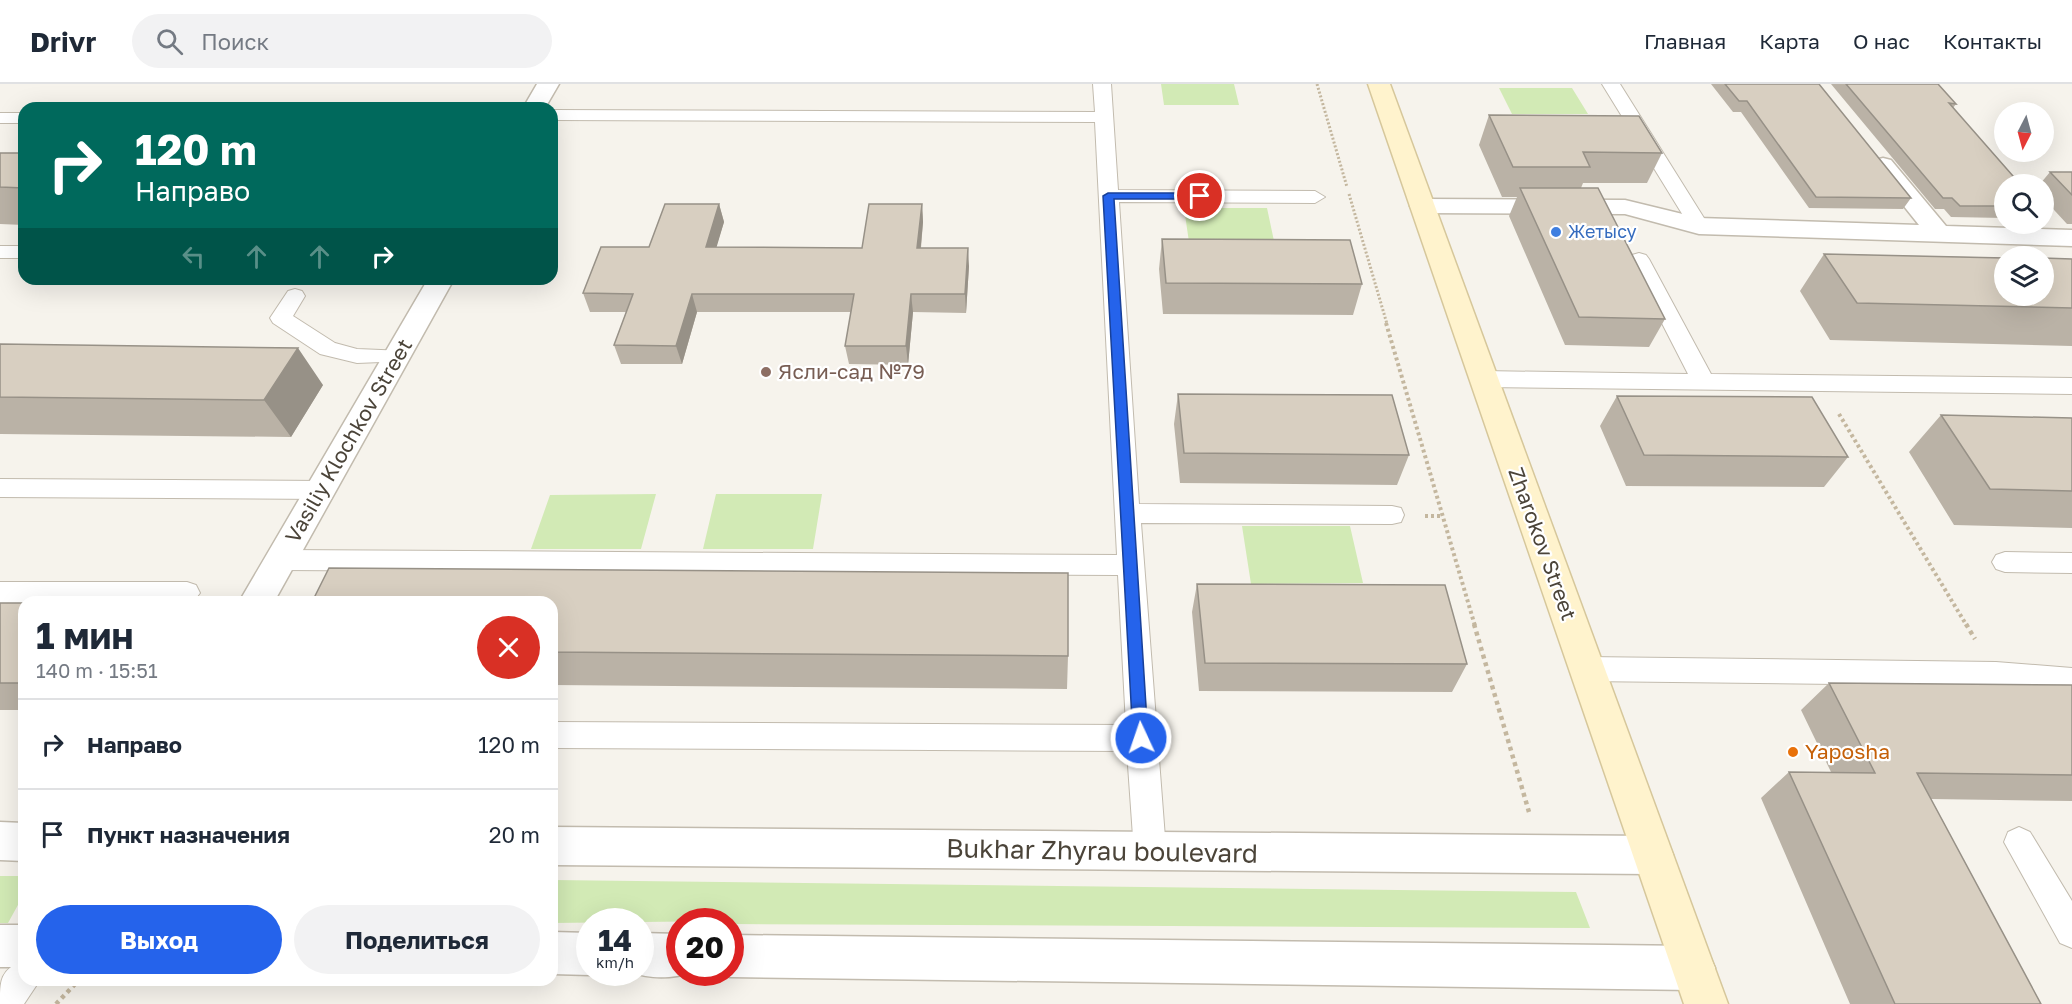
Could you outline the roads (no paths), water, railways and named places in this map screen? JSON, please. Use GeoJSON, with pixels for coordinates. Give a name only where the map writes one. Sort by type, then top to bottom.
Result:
{"type":"FeatureCollection","features":[{"type":"Feature","properties":{"kind":"main road","name":"Zharokov Street"},"geometry":{"type":"LineString","coordinates":[[1379,84],[1700,986]]}},
{"type":"Feature","properties":{"kind":"street"},"geometry":{"type":"LineString","coordinates":[[538,102],[548,84]]}},
{"type":"Feature","properties":{"kind":"street"},"geometry":{"type":"LineString","coordinates":[[1868,146],[1940,235]]}},
{"type":"Feature","properties":{"kind":"street"},"geometry":{"type":"LineString","coordinates":[[1422,206],[1625,207],[1699,226],[2072,238]]}},
{"type":"Feature","properties":{"kind":"street","name":"Vasiliy Klochkov Street"},"geometry":{"type":"LineString","coordinates":[[260,596],[438,285]]}},
{"type":"Feature","properties":{"kind":"street"},"geometry":{"type":"LineString","coordinates":[[0,842],[18,842]]}},
{"type":"Feature","properties":{"kind":"street","name":"Bukhar Zhyrau boulevard"},"geometry":{"type":"LineString","coordinates":[[558,846],[1653,855]]}},
{"type":"Feature","properties":{"kind":"street"},"geometry":{"type":"LineString","coordinates":[[0,946],[18,946]]}},
{"type":"Feature","properties":{"kind":"street"},"geometry":{"type":"LineString","coordinates":[[558,953],[576,954]]}},
{"type":"Feature","properties":{"kind":"street"},"geometry":{"type":"LineString","coordinates":[[744,956],[1700,986]]}},
{"type":"Feature","properties":{"kind":"lane"},"geometry":{"type":"LineString","coordinates":[[1101,84],[1150,851]]}},
{"type":"Feature","properties":{"kind":"lane"},"geometry":{"type":"LineString","coordinates":[[1611,84],[1699,226]]}},
{"type":"Feature","properties":{"kind":"lane"},"geometry":{"type":"LineString","coordinates":[[558,115],[1104,117]]}},
{"type":"Feature","properties":{"kind":"lane"},"geometry":{"type":"LineString","coordinates":[[0,118],[18,118]]}},
{"type":"Feature","properties":{"kind":"lane"},"geometry":{"type":"LineString","coordinates":[[1108,196],[1315,197]]}},
{"type":"Feature","properties":{"kind":"lane"},"geometry":{"type":"LineString","coordinates":[[0,252],[18,252]]}},
{"type":"Feature","properties":{"kind":"lane"},"geometry":{"type":"LineString","coordinates":[[1639,259],[1703,381]]}},
{"type":"Feature","properties":{"kind":"lane"},"geometry":{"type":"LineString","coordinates":[[296,296],[281,318],[328,348],[357,356],[398,356]]}},
{"type":"Feature","properties":{"kind":"lane"},"geometry":{"type":"LineString","coordinates":[[1483,379],[2072,386]]}},
{"type":"Feature","properties":{"kind":"lane"},"geometry":{"type":"LineString","coordinates":[[0,488],[322,490]]}},
{"type":"Feature","properties":{"kind":"lane"},"geometry":{"type":"LineString","coordinates":[[1127,513],[1392,515]]}},
{"type":"Feature","properties":{"kind":"lane"},"geometry":{"type":"LineString","coordinates":[[282,560],[1130,565]]}},
{"type":"Feature","properties":{"kind":"lane"},"geometry":{"type":"LineString","coordinates":[[2005,562],[2072,563]]}},
{"type":"Feature","properties":{"kind":"lane"},"geometry":{"type":"LineString","coordinates":[[0,593],[187,594]]}},
{"type":"Feature","properties":{"kind":"lane"},"geometry":{"type":"LineString","coordinates":[[1586,669],[1996,674],[2072,680]]}},
{"type":"Feature","properties":{"kind":"lane"},"geometry":{"type":"LineString","coordinates":[[558,735],[1141,738]]}},
{"type":"Feature","properties":{"kind":"lane"},"geometry":{"type":"LineString","coordinates":[[2019,842],[2072,932]]}},
{"type":"Feature","properties":{"kind":"lane"},"geometry":{"type":"LineString","coordinates":[[2,1004],[18,985]]}},
{"type":"Feature","properties":{"kind":"place","name":"Жетысу"},"geometry":{"type":"Point","coordinates":[1556,232]}},
{"type":"Feature","properties":{"kind":"place","name":"Ясли-сад №79"},"geometry":{"type":"Point","coordinates":[766,372]}},
{"type":"Feature","properties":{"kind":"place","name":"Yaposha"},"geometry":{"type":"Point","coordinates":[1793,752]}}]}
